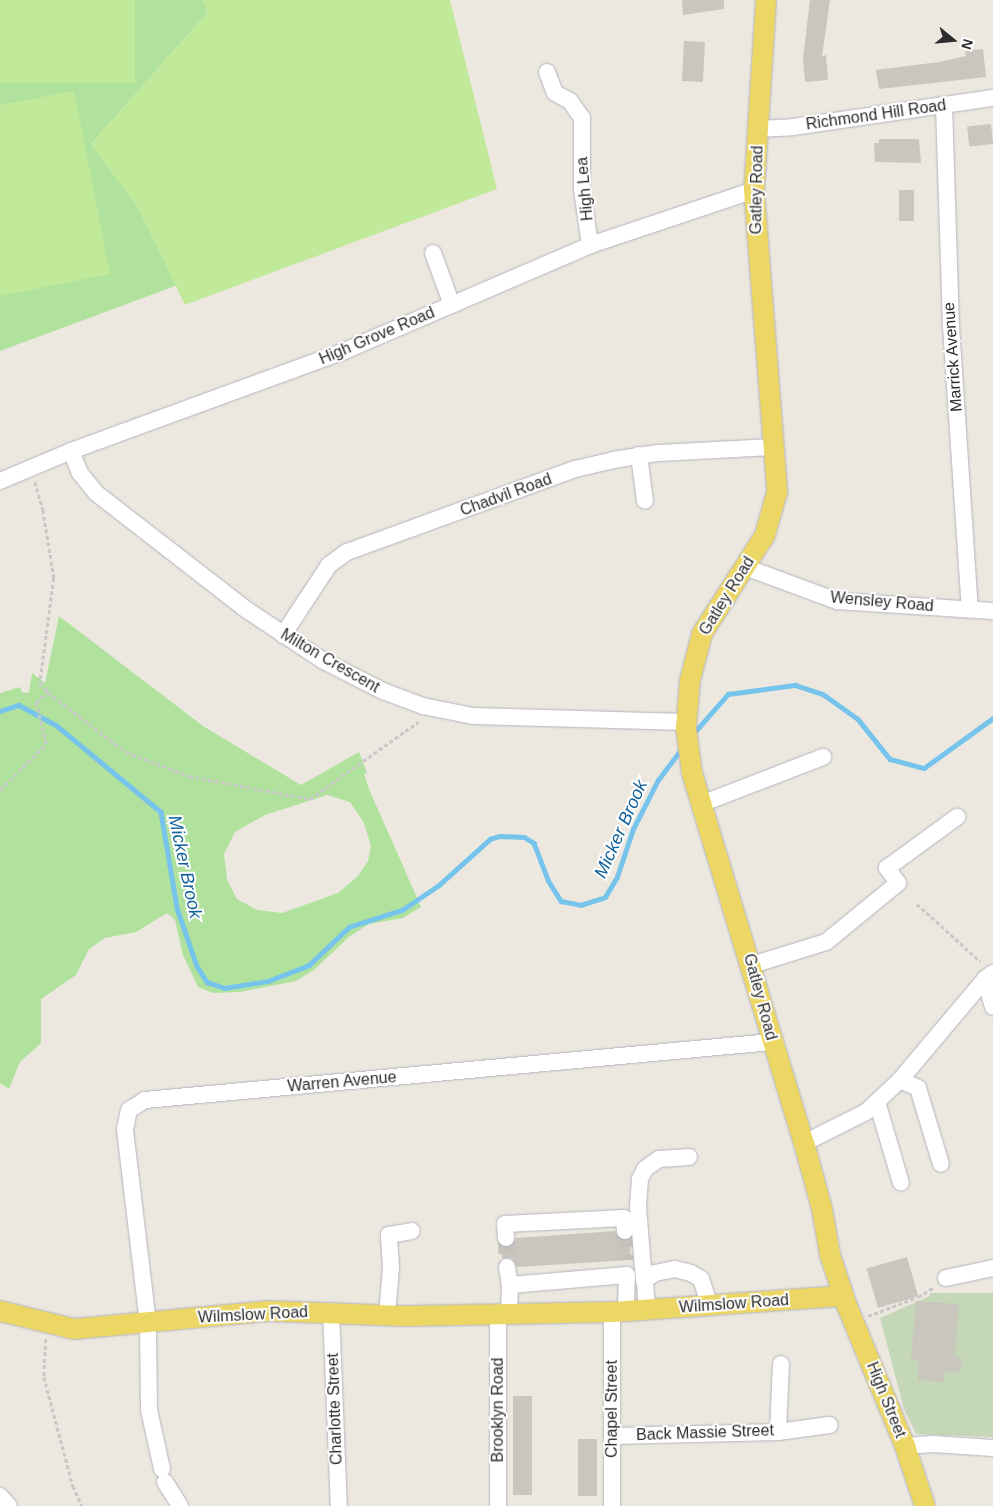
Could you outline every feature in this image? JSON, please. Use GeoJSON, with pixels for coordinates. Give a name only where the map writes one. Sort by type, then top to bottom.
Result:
{"type":"FeatureCollection","features":[{"type":"Feature","properties":{"kind":"main road","name":"Gatley Road"},"geometry":{"type":"LineString","coordinates":[[766,0],[754,190],[777,492],[773,515],[745,567],[702,634],[690,680],[686,725],[692,773],[752,965],[772,1042],[804,1144],[842,1296]]}},
{"type":"Feature","properties":{"kind":"main road","name":"Wilmslow Road"},"geometry":{"type":"LineString","coordinates":[[0,1311],[74,1329],[268,1311],[504,1314],[619,1311],[842,1296]]}},
{"type":"Feature","properties":{"kind":"main road","name":"High Street"},"geometry":{"type":"LineString","coordinates":[[842,1296],[905,1446],[925,1506]]}},
{"type":"Feature","properties":{"kind":"street","name":"High Lea"},"geometry":{"type":"LineString","coordinates":[[547,72],[555,93],[570,101],[582,118],[582,190],[590,245]]}},
{"type":"Feature","properties":{"kind":"street","name":"Richmond Hill Road"},"geometry":{"type":"LineString","coordinates":[[758,128],[793,127],[993,98]]}},
{"type":"Feature","properties":{"kind":"street","name":"Marrick Avenue"},"geometry":{"type":"LineString","coordinates":[[944,105],[951,326],[970,609]]}},
{"type":"Feature","properties":{"kind":"street","name":"High Grove Road"},"geometry":{"type":"LineString","coordinates":[[0,481],[71,451],[342,352],[590,245],[754,190]]}},
{"type":"Feature","properties":{"kind":"street"},"geometry":{"type":"LineString","coordinates":[[433,253],[452,305]]}},
{"type":"Feature","properties":{"kind":"street","name":"Chadvil Road"},"geometry":{"type":"LineString","coordinates":[[283,635],[329,565],[346,552],[575,469],[639,455],[774,447]]}},
{"type":"Feature","properties":{"kind":"street","name":"Milton Crescent"},"geometry":{"type":"LineString","coordinates":[[71,451],[80,473],[96,493],[283,635],[353,678],[433,709],[473,716],[686,725]]}},
{"type":"Feature","properties":{"kind":"street"},"geometry":{"type":"LineString","coordinates":[[639,455],[645,501]]}},
{"type":"Feature","properties":{"kind":"street","name":"Wensley Road"},"geometry":{"type":"LineString","coordinates":[[745,567],[837,601],[993,611]]}},
{"type":"Feature","properties":{"kind":"street"},"geometry":{"type":"LineString","coordinates":[[701,804],[823,757]]}},
{"type":"Feature","properties":{"kind":"street"},"geometry":{"type":"LineString","coordinates":[[752,965],[826,942],[898,882],[887,868],[957,817]]}},
{"type":"Feature","properties":{"kind":"street"},"geometry":{"type":"LineString","coordinates":[[985,977],[993,1007]]}},
{"type":"Feature","properties":{"kind":"street"},"geometry":{"type":"LineString","coordinates":[[804,1144],[866,1112],[877,1102],[900,1080],[985,977]]}},
{"type":"Feature","properties":{"kind":"street","name":"Warren Avenue"},"geometry":{"type":"LineString","coordinates":[[180,1506],[164,1475],[149,1410],[148,1323],[125,1129],[129,1110],[145,1100],[772,1042]]}},
{"type":"Feature","properties":{"kind":"street"},"geometry":{"type":"LineString","coordinates":[[900,1080],[918,1088],[941,1164]]}},
{"type":"Feature","properties":{"kind":"street"},"geometry":{"type":"LineString","coordinates":[[877,1102],[900,1183]]}},
{"type":"Feature","properties":{"kind":"street"},"geometry":{"type":"LineString","coordinates":[[647,1310],[638,1207],[640,1179],[645,1169],[659,1159],[689,1157]]}},
{"type":"Feature","properties":{"kind":"street"},"geometry":{"type":"LineString","coordinates":[[506,1238],[505,1224],[624,1218],[625,1231]]}},
{"type":"Feature","properties":{"kind":"street"},"geometry":{"type":"LineString","coordinates":[[387,1314],[391,1267],[389,1235],[412,1232]]}},
{"type":"Feature","properties":{"kind":"street"},"geometry":{"type":"LineString","coordinates":[[504,1314],[510,1285],[507,1267]]}},
{"type":"Feature","properties":{"kind":"street"},"geometry":{"type":"LineString","coordinates":[[510,1285],[626,1267],[619,1311]]}},
{"type":"Feature","properties":{"kind":"street"},"geometry":{"type":"LineString","coordinates":[[946,1278],[993,1268]]}},
{"type":"Feature","properties":{"kind":"street"},"geometry":{"type":"LineString","coordinates":[[644,1281],[655,1272],[675,1269],[691,1272],[707,1289],[710,1306]]}},
{"type":"Feature","properties":{"kind":"street","name":"Charlotte Street"},"geometry":{"type":"LineString","coordinates":[[331,1311],[338,1506]]}},
{"type":"Feature","properties":{"kind":"street","name":"Chapel Street"},"geometry":{"type":"LineString","coordinates":[[612,1506],[613,1436],[619,1311]]}},
{"type":"Feature","properties":{"kind":"street","name":"Brooklyn Road"},"geometry":{"type":"LineString","coordinates":[[498,1506],[504,1314]]}},
{"type":"Feature","properties":{"kind":"street"},"geometry":{"type":"LineString","coordinates":[[778,1432],[781,1364]]}},
{"type":"Feature","properties":{"kind":"street","name":"Back Massie Street"},"geometry":{"type":"LineString","coordinates":[[613,1436],[778,1432],[798,1428],[830,1426]]}},
{"type":"Feature","properties":{"kind":"street"},"geometry":{"type":"LineString","coordinates":[[905,1446],[933,1444],[993,1448]]}},
{"type":"Feature","properties":{"kind":"street"},"geometry":{"type":"LineString","coordinates":[[0,1496],[9,1506]]}},
{"type":"Feature","properties":{"kind":"path"},"geometry":{"type":"LineString","coordinates":[[30,468],[43,510],[54,578],[40,683],[48,692],[126,752],[189,776],[310,798],[433,709]]}},
{"type":"Feature","properties":{"kind":"path"},"geometry":{"type":"LineString","coordinates":[[0,790],[46,744],[36,702],[48,692]]}},
{"type":"Feature","properties":{"kind":"path"},"geometry":{"type":"LineString","coordinates":[[917,904],[985,977]]}},
{"type":"Feature","properties":{"kind":"path"},"geometry":{"type":"LineString","coordinates":[[853,1323],[918,1297],[946,1278]]}},
{"type":"Feature","properties":{"kind":"path"},"geometry":{"type":"LineString","coordinates":[[47,1323],[44,1377],[73,1486],[82,1506]]}},
{"type":"Feature","properties":{"kind":"green space"},"geometry":{"type":"Polygon","coordinates":[[[0,0],[203,0],[208,12],[91,144],[137,206],[178,285],[0,351],[0,0]]]}},
{"type":"Feature","properties":{"kind":"green space"},"geometry":{"type":"Polygon","coordinates":[[[0,0],[135,0],[135,83],[0,83],[0,0]]]}},
{"type":"Feature","properties":{"kind":"green space"},"geometry":{"type":"Polygon","coordinates":[[[203,0],[450,0],[497,189],[185,305],[137,206],[91,144],[208,12],[203,0]]]}},
{"type":"Feature","properties":{"kind":"green space"},"geometry":{"type":"Polygon","coordinates":[[[74,91],[110,274],[0,296],[0,105],[74,91]]]}},
{"type":"Feature","properties":{"kind":"green space"},"geometry":{"type":"Polygon","coordinates":[[[59,616],[203,726],[301,785],[359,752],[367,773],[364,774],[369,789],[421,907],[403,918],[369,924],[350,936],[314,970],[296,981],[240,992],[213,993],[198,987],[183,955],[175,920],[167,913],[136,932],[105,938],[89,949],[76,975],[41,999],[41,1043],[20,1062],[9,1089],[0,1083],[0,693],[20,687],[22,692],[29,693],[32,673],[45,683],[59,616]],[[327,795],[265,815],[235,832],[224,854],[227,880],[237,899],[257,910],[282,913],[338,893],[358,876],[368,861],[371,846],[364,823],[350,802],[327,795]]]}},
{"type":"Feature","properties":{"kind":"green space"},"geometry":{"type":"Polygon","coordinates":[[[930,1293],[993,1293],[993,1437],[916,1434],[904,1409],[880,1318],[930,1296],[930,1293]]]}},
{"type":"Feature","properties":{"kind":"building"},"geometry":{"type":"Polygon","coordinates":[[[682,0],[724,0],[724,9],[683,15],[682,0]]]}},
{"type":"Feature","properties":{"kind":"building"},"geometry":{"type":"Polygon","coordinates":[[[810,0],[830,0],[822,56],[826,55],[828,80],[805,82],[803,58],[810,0]]]}},
{"type":"Feature","properties":{"kind":"building"},"geometry":{"type":"Polygon","coordinates":[[[684,41],[705,42],[703,82],[682,81],[684,41]]]}},
{"type":"Feature","properties":{"kind":"building"},"geometry":{"type":"Polygon","coordinates":[[[983,49],[986,77],[879,89],[876,70],[939,62],[966,56],[965,51],[983,49]]]}},
{"type":"Feature","properties":{"kind":"building"},"geometry":{"type":"Polygon","coordinates":[[[991,124],[993,144],[969,146],[967,127],[991,124]]]}},
{"type":"Feature","properties":{"kind":"building"},"geometry":{"type":"Polygon","coordinates":[[[879,139],[919,139],[921,163],[875,162],[874,143],[879,143],[879,139]]]}},
{"type":"Feature","properties":{"kind":"building"},"geometry":{"type":"Polygon","coordinates":[[[899,190],[914,190],[914,221],[899,221],[899,190]]]}},
{"type":"Feature","properties":{"kind":"building"},"geometry":{"type":"Polygon","coordinates":[[[615,1231],[620,1240],[630,1240],[631,1260],[517,1267],[511,1258],[502,1258],[501,1247],[511,1246],[516,1238],[615,1231]]]}},
{"type":"Feature","properties":{"kind":"building"},"geometry":{"type":"Polygon","coordinates":[[[907,1257],[918,1296],[878,1308],[867,1269],[907,1257]]]}},
{"type":"Feature","properties":{"kind":"building"},"geometry":{"type":"Polygon","coordinates":[[[916,1301],[959,1304],[955,1357],[962,1358],[960,1373],[945,1372],[944,1382],[918,1380],[919,1360],[911,1359],[916,1301]]]}},
{"type":"Feature","properties":{"kind":"building"},"geometry":{"type":"Polygon","coordinates":[[[513,1396],[532,1396],[532,1495],[513,1495],[513,1396]]]}},
{"type":"Feature","properties":{"kind":"building"},"geometry":{"type":"Polygon","coordinates":[[[578,1439],[597,1439],[597,1496],[578,1496],[578,1439]]]}},
{"type":"Feature","properties":{"kind":"waterway","name":"Micker Brook"},"geometry":{"type":"LineString","coordinates":[[693,734],[728,694],[795,685],[823,694],[858,719],[890,759],[924,768],[993,718]]}},
{"type":"Feature","properties":{"kind":"waterway","name":"Micker Brook"},"geometry":{"type":"LineString","coordinates":[[0,711],[19,705],[56,725],[161,812],[177,908],[197,966],[207,982],[224,988],[268,981],[309,965],[349,927],[402,910],[439,885],[490,839],[499,836],[524,837],[534,843],[548,880],[561,901],[581,905],[605,897],[617,877],[633,829],[658,780],[682,748]]}},
{"type":"Feature","properties":{"kind":"tunnel"},"geometry":{"type":"LineString","coordinates":[[625,1231],[626,1260]]}},
{"type":"Feature","properties":{"kind":"tunnel"},"geometry":{"type":"LineString","coordinates":[[506,1238],[507,1267]]}}]}
